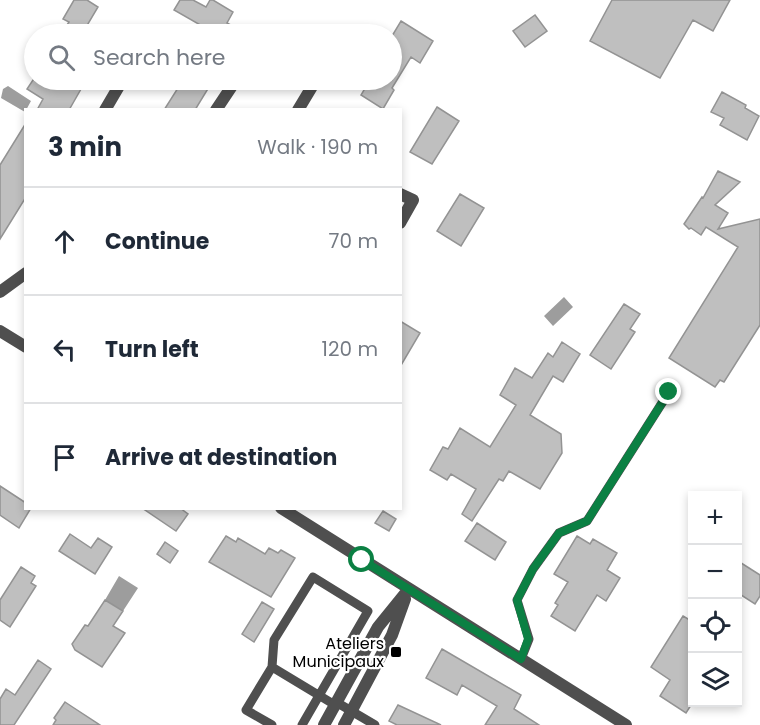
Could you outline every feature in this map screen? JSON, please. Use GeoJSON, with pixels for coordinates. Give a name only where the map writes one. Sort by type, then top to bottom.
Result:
{"type":"FeatureCollection","features":[{"type":"Feature","properties":{"kind":"street"},"geometry":{"type":"LineString","coordinates":[[106,108],[116,90]]}},
{"type":"Feature","properties":{"kind":"street"},"geometry":{"type":"LineString","coordinates":[[217,108],[229,90]]}},
{"type":"Feature","properties":{"kind":"street"},"geometry":{"type":"LineString","coordinates":[[299,108],[310,90]]}},
{"type":"Feature","properties":{"kind":"street"},"geometry":{"type":"LineString","coordinates":[[402,195],[413,200],[402,219]]}},
{"type":"Feature","properties":{"kind":"street"},"geometry":{"type":"LineString","coordinates":[[0,292],[24,274]]}},
{"type":"Feature","properties":{"kind":"street"},"geometry":{"type":"LineString","coordinates":[[0,331],[24,346]]}},
{"type":"Feature","properties":{"kind":"street"},"geometry":{"type":"LineString","coordinates":[[284,510],[626,725]]}},
{"type":"Feature","properties":{"kind":"street"},"geometry":{"type":"LineString","coordinates":[[324,725],[378,627],[408,590]]}},
{"type":"Feature","properties":{"kind":"street"},"geometry":{"type":"LineString","coordinates":[[344,725],[392,635],[408,590]]}},
{"type":"Feature","properties":{"kind":"lane"},"geometry":{"type":"LineString","coordinates":[[521,659],[528,639],[517,600],[533,569],[559,533],[587,521],[669,392]]}},
{"type":"Feature","properties":{"kind":"lane"},"geometry":{"type":"LineString","coordinates":[[272,725],[246,710],[272,668],[274,640],[313,578],[368,611],[302,725]]}},
{"type":"Feature","properties":{"kind":"lane"},"geometry":{"type":"LineString","coordinates":[[272,668],[375,725]]}},
{"type":"Feature","properties":{"kind":"shaded area"},"geometry":{"type":"Polygon","coordinates":[[[8,86],[31,101],[27,108],[24,108],[24,111],[1,98],[3,89],[8,86]]]}},
{"type":"Feature","properties":{"kind":"shaded area"},"geometry":{"type":"Polygon","coordinates":[[[564,297],[573,307],[553,326],[544,316],[564,297]]]}},
{"type":"Feature","properties":{"kind":"shaded area"},"geometry":{"type":"Polygon","coordinates":[[[119,576],[138,588],[123,611],[105,600],[119,576]]]}},
{"type":"Feature","properties":{"kind":"building"},"geometry":{"type":"Polygon","coordinates":[[[74,0],[87,0],[98,7],[88,24],[68,24],[69,22],[63,19],[74,0]]]}},
{"type":"Feature","properties":{"kind":"building"},"geometry":{"type":"Polygon","coordinates":[[[180,0],[193,0],[206,7],[210,0],[213,0],[233,12],[227,23],[229,24],[198,24],[174,10],[180,0]]]}},
{"type":"Feature","properties":{"kind":"building"},"geometry":{"type":"Polygon","coordinates":[[[612,0],[730,0],[713,31],[693,20],[660,78],[590,41],[612,0]]]}},
{"type":"Feature","properties":{"kind":"building"},"geometry":{"type":"Polygon","coordinates":[[[535,15],[547,31],[525,47],[513,31],[535,15]]]}},
{"type":"Feature","properties":{"kind":"building"},"geometry":{"type":"Polygon","coordinates":[[[401,21],[433,41],[420,63],[411,57],[402,72],[402,24],[399,24],[401,21]]]}},
{"type":"Feature","properties":{"kind":"building"},"geometry":{"type":"Polygon","coordinates":[[[29,90],[80,90],[70,108],[38,108],[43,99],[29,90]]]}},
{"type":"Feature","properties":{"kind":"building"},"geometry":{"type":"Polygon","coordinates":[[[177,90],[207,90],[196,108],[165,108],[177,90]]]}},
{"type":"Feature","properties":{"kind":"building"},"geometry":{"type":"Polygon","coordinates":[[[364,90],[394,90],[384,108],[361,95],[364,90]]]}},
{"type":"Feature","properties":{"kind":"building"},"geometry":{"type":"Polygon","coordinates":[[[722,92],[746,105],[745,108],[759,116],[747,140],[720,125],[724,118],[711,112],[722,92]]]}},
{"type":"Feature","properties":{"kind":"building"},"geometry":{"type":"Polygon","coordinates":[[[437,107],[459,121],[432,164],[410,152],[437,107]]]}},
{"type":"Feature","properties":{"kind":"building"},"geometry":{"type":"Polygon","coordinates":[[[24,126],[24,200],[0,239],[0,165],[24,126]]]}},
{"type":"Feature","properties":{"kind":"building"},"geometry":{"type":"Polygon","coordinates":[[[718,171],[740,182],[715,205],[728,213],[718,229],[760,219],[760,325],[724,382],[720,380],[715,387],[669,358],[738,247],[706,227],[701,235],[684,224],[703,198],[718,171]]]}},
{"type":"Feature","properties":{"kind":"building"},"geometry":{"type":"Polygon","coordinates":[[[460,194],[484,208],[461,246],[437,231],[460,194]]]}},
{"type":"Feature","properties":{"kind":"building"},"geometry":{"type":"Polygon","coordinates":[[[624,304],[640,314],[630,329],[635,332],[611,369],[590,355],[624,304]]]}},
{"type":"Feature","properties":{"kind":"building"},"geometry":{"type":"Polygon","coordinates":[[[402,322],[420,333],[402,364],[402,322]]]}},
{"type":"Feature","properties":{"kind":"building"},"geometry":{"type":"Polygon","coordinates":[[[562,342],[580,354],[563,382],[553,376],[530,415],[561,434],[562,453],[540,489],[509,471],[503,481],[499,479],[472,521],[462,514],[476,489],[451,474],[447,480],[430,470],[443,447],[448,449],[460,428],[490,447],[516,405],[500,395],[515,368],[532,378],[548,353],[553,357],[562,342]]]}},
{"type":"Feature","properties":{"kind":"building"},"geometry":{"type":"Polygon","coordinates":[[[0,486],[24,502],[24,510],[30,510],[19,528],[0,515],[0,486]]]}},
{"type":"Feature","properties":{"kind":"building"},"geometry":{"type":"Polygon","coordinates":[[[145,510],[183,510],[188,514],[176,531],[145,510]]]}},
{"type":"Feature","properties":{"kind":"building"},"geometry":{"type":"Polygon","coordinates":[[[383,511],[396,519],[389,531],[375,523],[383,511]]]}},
{"type":"Feature","properties":{"kind":"building"},"geometry":{"type":"Polygon","coordinates":[[[477,523],[506,542],[495,560],[465,541],[477,523]]]}},
{"type":"Feature","properties":{"kind":"building"},"geometry":{"type":"Polygon","coordinates":[[[70,534],[91,548],[98,538],[112,547],[95,574],[59,551],[70,534]]]}},
{"type":"Feature","properties":{"kind":"building"},"geometry":{"type":"Polygon","coordinates":[[[226,536],[236,542],[238,538],[265,554],[269,548],[278,553],[281,550],[295,558],[271,597],[209,562],[226,536]]]}},
{"type":"Feature","properties":{"kind":"building"},"geometry":{"type":"Polygon","coordinates":[[[577,536],[590,544],[593,539],[617,553],[607,570],[620,578],[606,601],[597,595],[575,631],[551,616],[558,605],[555,603],[568,582],[554,574],[577,536]]]}},
{"type":"Feature","properties":{"kind":"building"},"geometry":{"type":"Polygon","coordinates":[[[165,542],[178,551],[170,563],[157,554],[165,542]]]}},
{"type":"Feature","properties":{"kind":"building"},"geometry":{"type":"Polygon","coordinates":[[[742,564],[760,575],[760,596],[755,604],[742,596],[742,564]]]}},
{"type":"Feature","properties":{"kind":"building"},"geometry":{"type":"Polygon","coordinates":[[[21,567],[35,576],[31,583],[36,586],[10,627],[0,620],[0,600],[21,567]]]}},
{"type":"Feature","properties":{"kind":"building"},"geometry":{"type":"Polygon","coordinates":[[[105,600],[123,611],[113,626],[125,633],[102,667],[75,650],[72,644],[85,625],[88,626],[105,600]]]}},
{"type":"Feature","properties":{"kind":"building"},"geometry":{"type":"Polygon","coordinates":[[[262,602],[274,609],[254,642],[242,634],[262,602]]]}},
{"type":"Feature","properties":{"kind":"building"},"geometry":{"type":"Polygon","coordinates":[[[683,616],[688,619],[688,707],[690,707],[686,713],[660,696],[670,680],[651,667],[683,616]]]}},
{"type":"Feature","properties":{"kind":"building"},"geometry":{"type":"Polygon","coordinates":[[[442,649],[521,695],[514,709],[539,725],[485,725],[497,706],[462,685],[457,695],[426,678],[442,649]]]}},
{"type":"Feature","properties":{"kind":"building"},"geometry":{"type":"Polygon","coordinates":[[[38,660],[51,669],[14,725],[0,725],[0,699],[6,689],[15,695],[38,660]]]}},
{"type":"Feature","properties":{"kind":"building"},"geometry":{"type":"Polygon","coordinates":[[[65,702],[100,725],[53,725],[56,720],[54,718],[65,702]]]}},
{"type":"Feature","properties":{"kind":"building"},"geometry":{"type":"Polygon","coordinates":[[[398,705],[441,725],[397,725],[389,721],[398,705]]]}},
{"type":"Feature","properties":{"kind":"place","name":"Ateliers Municipaux"},"geometry":{"type":"Point","coordinates":[396,652]}},
{"type":"Feature","properties":{"kind":"route"},"geometry":{"type":"LineString","coordinates":[[362,560],[521,659],[528,639],[517,600],[533,569],[559,533],[587,521],[669,392]]}}]}
